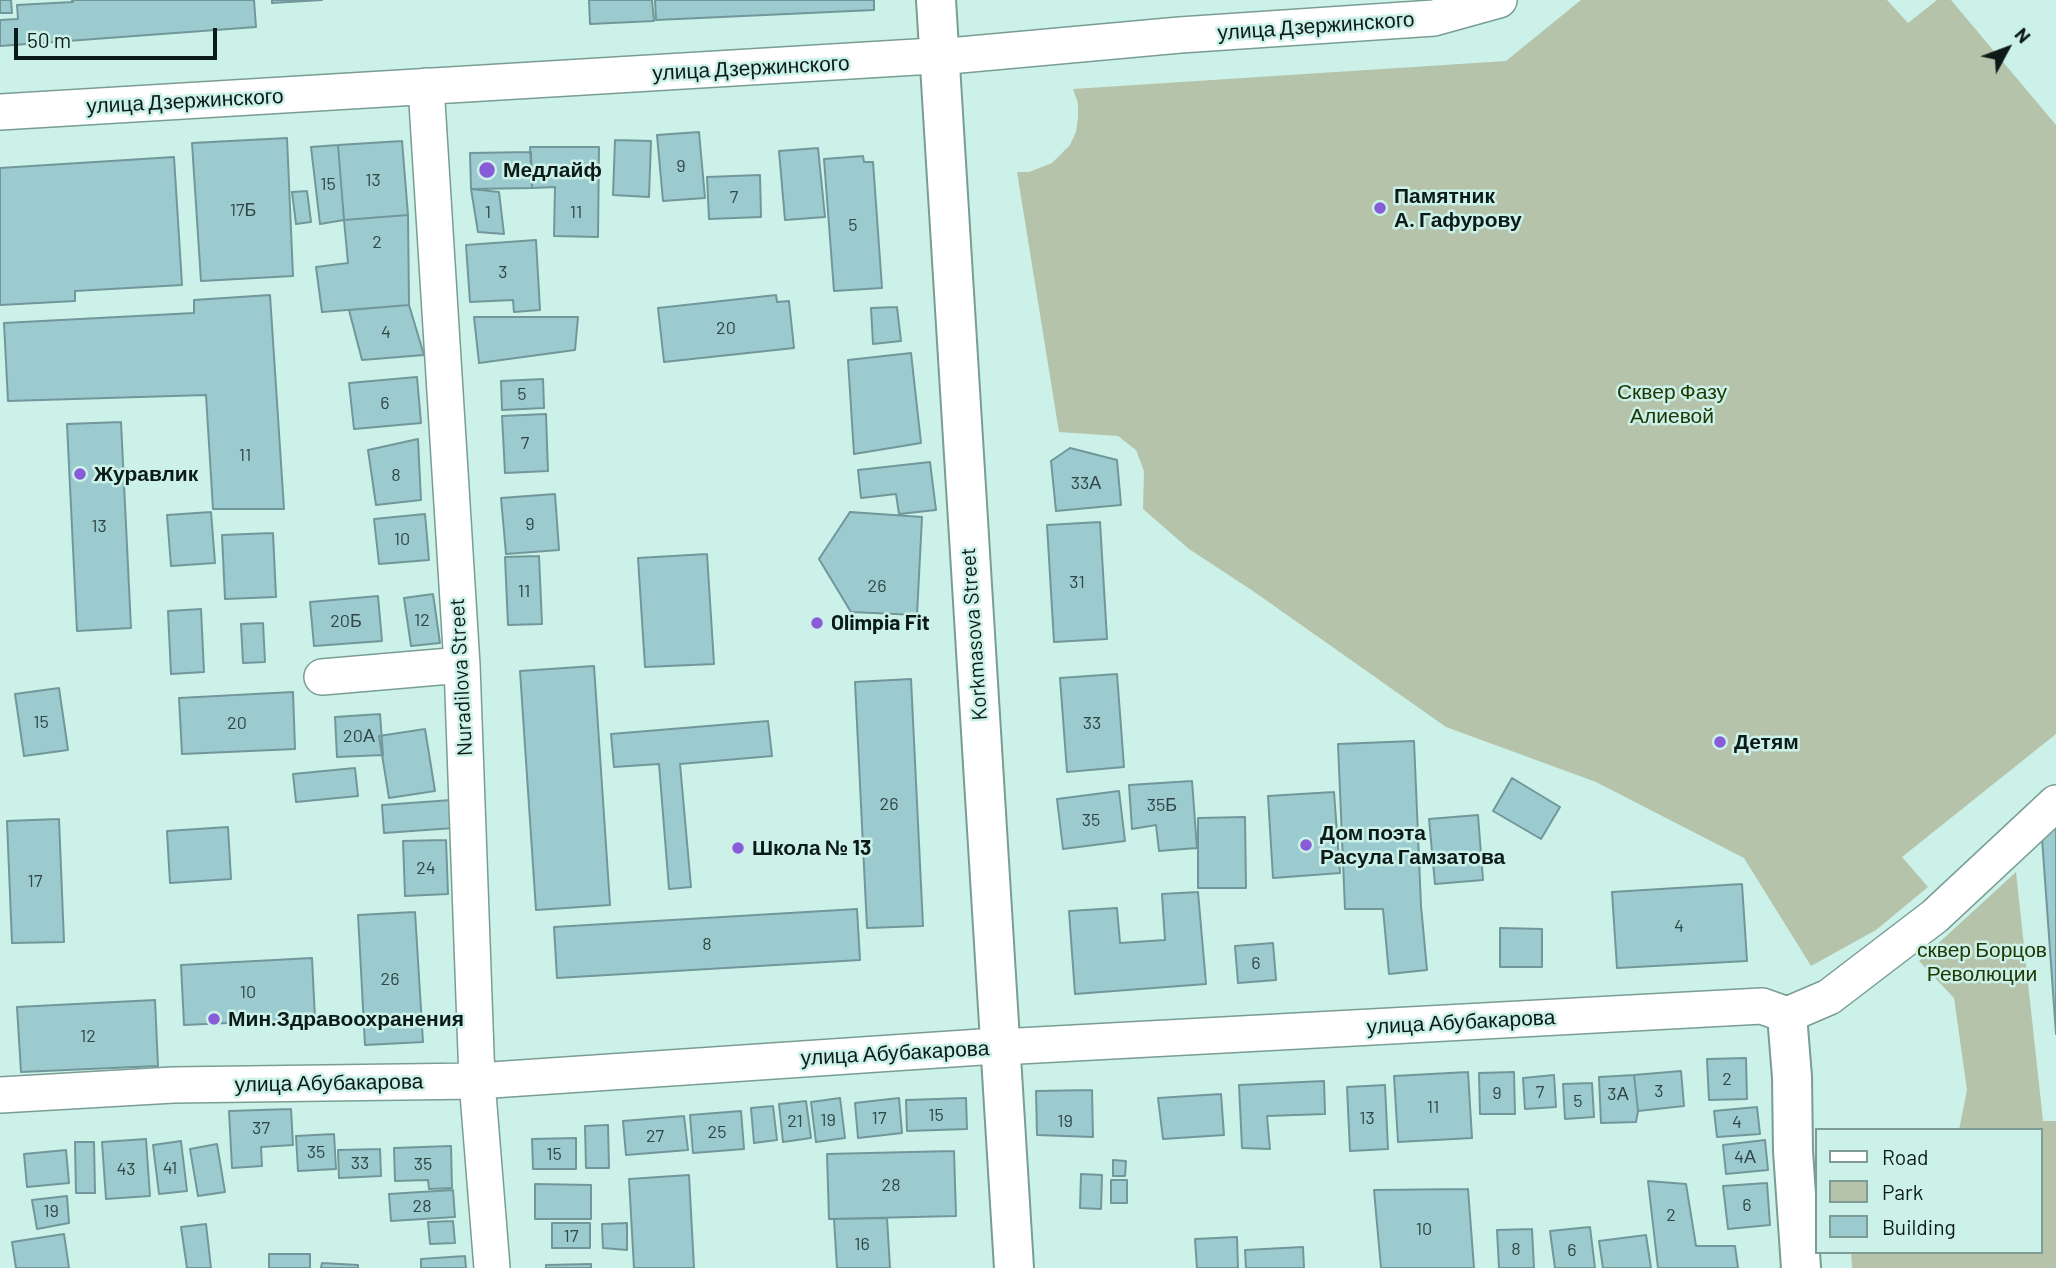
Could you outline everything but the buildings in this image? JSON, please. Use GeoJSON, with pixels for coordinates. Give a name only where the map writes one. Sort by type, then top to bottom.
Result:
{"type":"FeatureCollection","features":[{"type":"Feature","properties":{"kind":"main road","name":"Korkmasova Street"},"geometry":{"type":"LineString","coordinates":[[936,0],[1014,1268]]}},
{"type":"Feature","properties":{"kind":"main road"},"geometry":{"type":"LineString","coordinates":[[1787,1016],[1801,1268]]}},
{"type":"Feature","properties":{"kind":"street","name":"улица Дзержинского"},"geometry":{"type":"LineString","coordinates":[[0,112],[938,57],[1194,34],[1434,18],[1499,0]]}},
{"type":"Feature","properties":{"kind":"street","name":"Nuradilova Street"},"geometry":{"type":"LineString","coordinates":[[426,86],[461,665],[477,1081],[492,1268]]}},
{"type":"Feature","properties":{"kind":"street"},"geometry":{"type":"LineString","coordinates":[[322,677],[461,665]]}},
{"type":"Feature","properties":{"kind":"street"},"geometry":{"type":"LineString","coordinates":[[1787,1016],[1829,996],[1935,916],[2056,803]]}},
{"type":"Feature","properties":{"kind":"street","name":"улица Абубакарова"},"geometry":{"type":"LineString","coordinates":[[0,1095],[173,1085],[477,1081],[996,1046],[1000,1048],[1762,1006],[1787,1016]]}},
{"type":"Feature","properties":{"kind":"green space","name":"Сквер Фазу Алиевой"},"geometry":{"type":"Polygon","coordinates":[[[1581,0],[1887,0],[1908,23],[1937,0],[1951,0],[2056,125],[2056,734],[1902,857],[1928,887],[1876,930],[1811,966],[1744,858],[1596,782],[1446,727],[1189,549],[1143,509],[1144,471],[1136,450],[1118,436],[1059,432],[1017,172],[1029,172],[1052,163],[1070,145],[1078,118],[1078,103],[1073,89],[1506,61],[1581,0]]]}},
{"type":"Feature","properties":{"kind":"green space","name":"сквер Борцов Революции"},"geometry":{"type":"Polygon","coordinates":[[[2016,872],[2043,1121],[2056,1121],[2056,1268],[1852,1268],[1851,1254],[2042,1254],[2042,1128],[1959,1128],[1967,1090],[1954,998],[1919,961],[2016,872]]]}},
{"type":"Feature","properties":{"kind":"place","name":"Медлайф"},"geometry":{"type":"Point","coordinates":[487,170]}},
{"type":"Feature","properties":{"kind":"place","name":"Памятник А. Гафурову"},"geometry":{"type":"Point","coordinates":[1380,208]}},
{"type":"Feature","properties":{"kind":"place","name":"Журавлик"},"geometry":{"type":"Point","coordinates":[80,474]}},
{"type":"Feature","properties":{"kind":"place","name":"Olimpia Fit"},"geometry":{"type":"Point","coordinates":[817,623]}},
{"type":"Feature","properties":{"kind":"place","name":"Детям"},"geometry":{"type":"Point","coordinates":[1720,742]}},
{"type":"Feature","properties":{"kind":"place","name":"Дом поэта Расула Гамзатова"},"geometry":{"type":"Point","coordinates":[1306,845]}},
{"type":"Feature","properties":{"kind":"place","name":"Школа № 13"},"geometry":{"type":"Point","coordinates":[738,848]}},
{"type":"Feature","properties":{"kind":"place","name":"Мин.Здравоохранения"},"geometry":{"type":"Point","coordinates":[214,1019]}}]}
